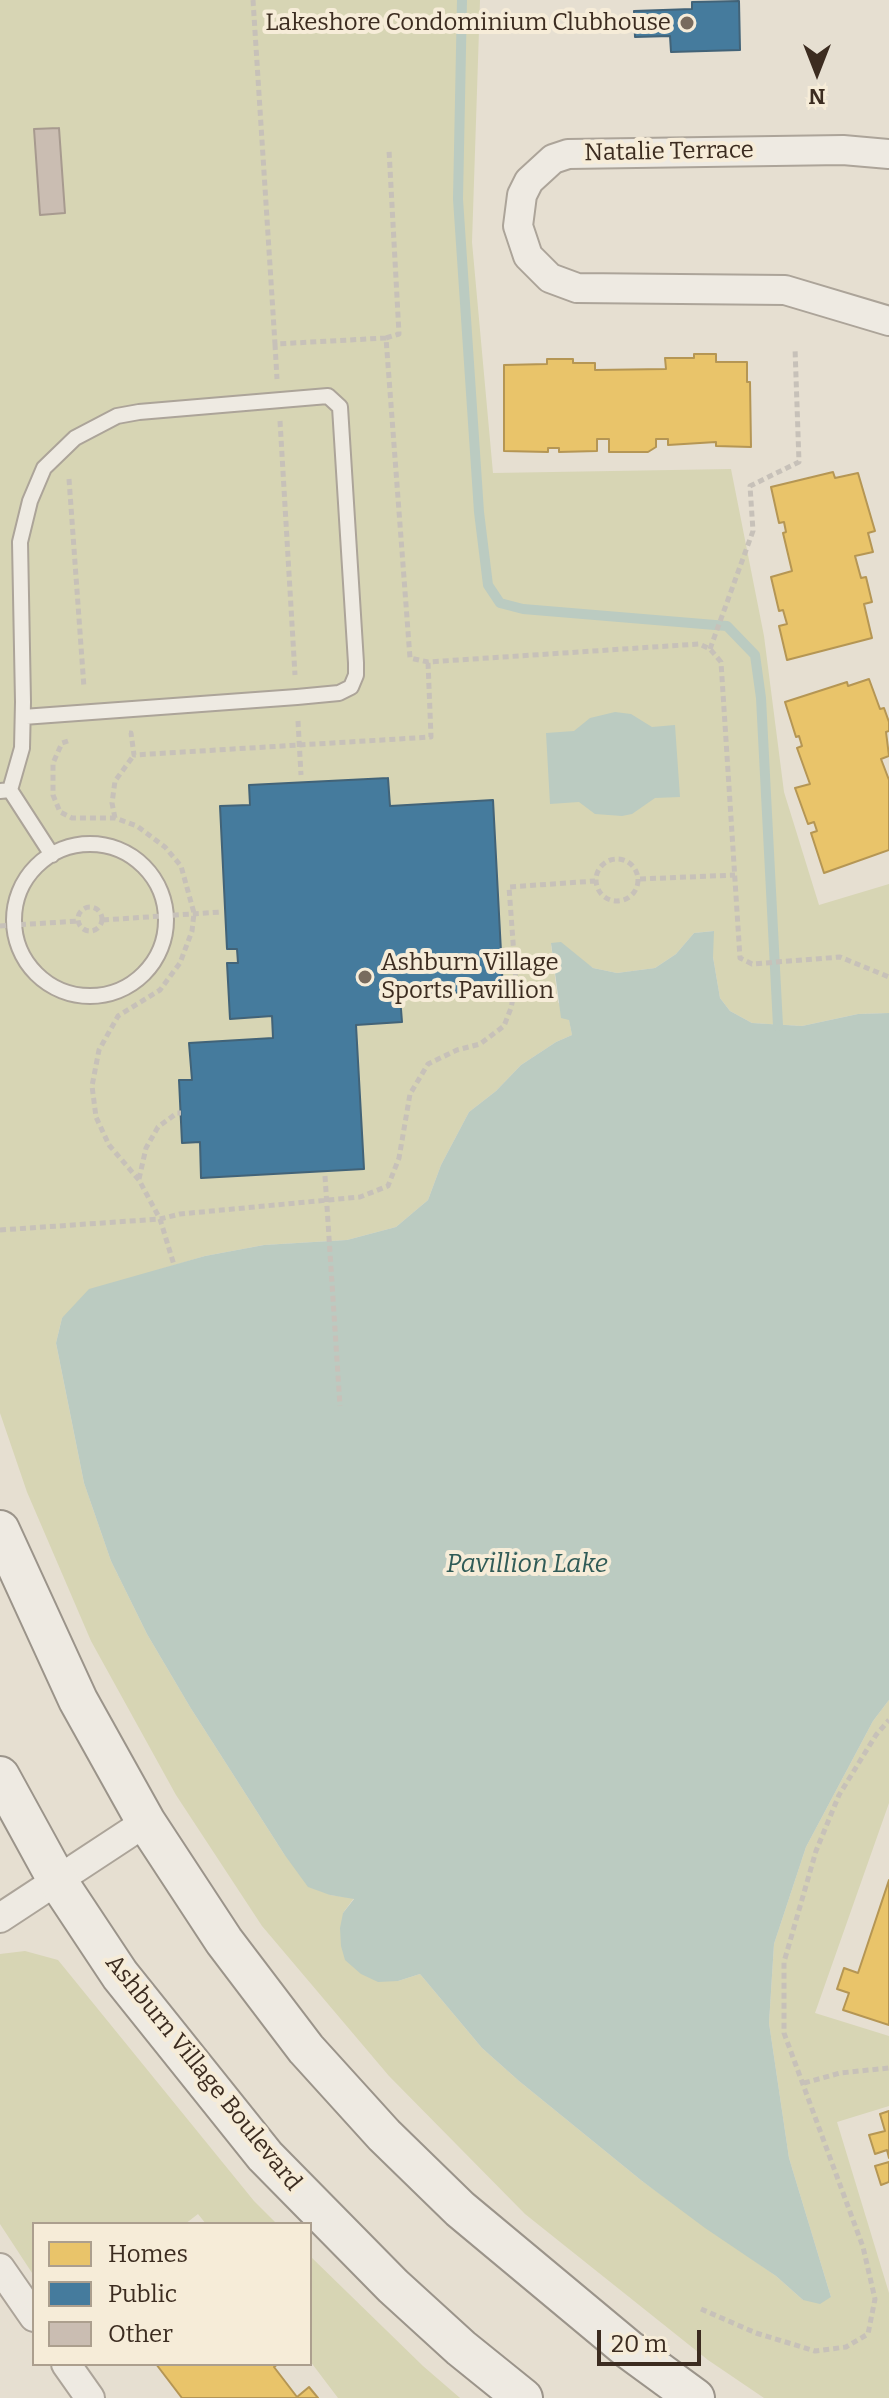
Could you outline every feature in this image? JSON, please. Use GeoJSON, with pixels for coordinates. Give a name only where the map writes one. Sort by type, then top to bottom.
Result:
{"type":"FeatureCollection","features":[{"type":"Feature","properties":{"kind":"main road"},"geometry":{"type":"LineString","coordinates":[[0,1530],[78,1700],[146,1822],[242,1965],[306,2049],[384,2135],[460,2209],[628,2349],[695,2398]]}},
{"type":"Feature","properties":{"kind":"main road","name":"Ashburn Village Boulevard"},"geometry":{"type":"LineString","coordinates":[[0,1776],[57,1880],[120,1975],[265,2156],[393,2286],[461,2348],[523,2398]]}},
{"type":"Feature","properties":{"kind":"street","name":"Natalie Terrace"},"geometry":{"type":"LineString","coordinates":[[889,154],[843,150],[568,154],[553,159],[529,181],[522,195],[518,226],[528,256],[550,278],[577,288],[785,290],[889,321]]}},
{"type":"Feature","properties":{"kind":"street"},"geometry":{"type":"LineString","coordinates":[[0,1918],[146,1822]]}},
{"type":"Feature","properties":{"kind":"street"},"geometry":{"type":"LineString","coordinates":[[0,2268],[32,2314]]}},
{"type":"Feature","properties":{"kind":"street"},"geometry":{"type":"LineString","coordinates":[[67,2366],[90,2398]]}},
{"type":"Feature","properties":{"kind":"lane"},"geometry":{"type":"LineString","coordinates":[[23,717],[297,697],[339,693],[351,687],[356,675],[340,407],[328,396],[117,416],[75,438],[44,468],[30,501],[20,542],[22,748],[5,791],[52,855]]}},
{"type":"Feature","properties":{"kind":"lane"},"geometry":{"type":"LineString","coordinates":[[85,844],[109,846],[131,856],[150,872],[162,892],[167,915],[164,939],[155,961],[139,979],[119,991],[95,996],[72,994],[50,985],[32,969],[7,926],[26,880],[42,862],[62,850],[85,844]]}},
{"type":"Feature","properties":{"kind":"path"},"geometry":{"type":"LineString","coordinates":[[253,0],[301,775]]}},
{"type":"Feature","properties":{"kind":"path"},"geometry":{"type":"LineString","coordinates":[[275,344],[386,338],[399,334],[389,150]]}},
{"type":"Feature","properties":{"kind":"path"},"geometry":{"type":"LineString","coordinates":[[386,338],[410,658],[428,662],[699,644],[710,649],[721,662],[740,958],[752,964],[840,957],[889,977]]}},
{"type":"Feature","properties":{"kind":"path"},"geometry":{"type":"LineString","coordinates":[[710,649],[753,531],[750,486],[799,462],[795,348]]}},
{"type":"Feature","properties":{"kind":"path"},"geometry":{"type":"LineString","coordinates":[[67,446],[84,689],[131,733],[134,755],[115,781],[112,803],[115,818]]}},
{"type":"Feature","properties":{"kind":"path"},"geometry":{"type":"LineString","coordinates":[[134,755],[431,737],[428,662]]}},
{"type":"Feature","properties":{"kind":"path"},"geometry":{"type":"LineString","coordinates":[[115,734],[131,733]]}},
{"type":"Feature","properties":{"kind":"path"},"geometry":{"type":"LineString","coordinates":[[73,739],[62,743],[53,763],[53,795],[60,812],[72,818],[115,818],[137,826],[165,847],[181,866],[194,913],[192,931],[180,963],[160,990],[118,1016],[99,1050],[92,1086],[96,1117],[109,1145],[139,1180],[160,1219],[174,1265]]}},
{"type":"Feature","properties":{"kind":"path"},"geometry":{"type":"LineString","coordinates":[[616,858],[632,863],[640,879],[634,895],[619,902],[602,897],[595,881],[600,865],[616,858]]}},
{"type":"Feature","properties":{"kind":"path"},"geometry":{"type":"LineString","coordinates":[[640,879],[735,875]]}},
{"type":"Feature","properties":{"kind":"path"},"geometry":{"type":"LineString","coordinates":[[0,1230],[160,1219],[180,1214],[327,1201],[360,1197],[388,1186],[399,1158],[410,1094],[428,1064],[457,1050],[480,1044],[504,1026],[516,983],[509,887],[595,881]]}},
{"type":"Feature","properties":{"kind":"path"},"geometry":{"type":"LineString","coordinates":[[78,921],[83,910],[89,908],[96,909],[103,920]]}},
{"type":"Feature","properties":{"kind":"path"},"geometry":{"type":"LineString","coordinates":[[7,926],[78,921],[89,931],[95,930],[103,920],[221,912]]}},
{"type":"Feature","properties":{"kind":"path"},"geometry":{"type":"LineString","coordinates":[[139,1180],[146,1148],[158,1127],[181,1113]]}},
{"type":"Feature","properties":{"kind":"path"},"geometry":{"type":"LineString","coordinates":[[325,1176],[340,1406]]}},
{"type":"Feature","properties":{"kind":"path"},"geometry":{"type":"LineString","coordinates":[[701,2309],[756,2333],[815,2351],[846,2347],[868,2334],[875,2299],[863,2247],[784,2033],[784,1962],[816,1851],[839,1795],[876,1735],[889,1720]]}},
{"type":"Feature","properties":{"kind":"path"},"geometry":{"type":"LineString","coordinates":[[804,2083],[840,2073],[889,2068]]}},
{"type":"Feature","properties":{"kind":"shaded area","name":"Ashburn Village Sports Pavillion"},"geometry":{"type":"Polygon","coordinates":[[[0,0],[480,0],[472,242],[493,473],[731,469],[764,636],[784,792],[819,905],[889,884],[889,1013],[858,1014],[802,1026],[752,1023],[730,1011],[720,998],[713,957],[713,931],[694,933],[676,954],[655,968],[617,973],[593,968],[551,944],[558,1002],[569,1019],[572,1035],[521,1065],[496,1091],[469,1112],[441,1165],[428,1200],[396,1227],[347,1240],[264,1245],[205,1256],[158,1270],[62,1318],[56,1343],[84,1483],[111,1561],[147,1634],[190,1707],[284,1854],[330,1895],[354,1898],[343,1913],[398,1981],[420,1974],[482,2048],[519,2081],[642,2181],[776,2276],[803,2300],[831,2297],[789,2158],[769,2023],[774,1944],[806,1847],[873,1721],[889,1700],[889,1803],[815,2013],[889,2036],[889,2106],[837,2122],[889,2293],[889,2398],[764,2398],[708,2360],[525,2214],[389,2076],[262,1926],[176,1795],[91,1641],[27,1492],[0,1413],[0,0]]]}},
{"type":"Feature","properties":{"kind":"shaded area"},"geometry":{"type":"Polygon","coordinates":[[[25,1951],[58,1960],[254,2201],[275,2222],[204,2222],[198,2214],[188,2222],[32,2222],[32,2273],[0,2224],[0,1954],[25,1951]]]}},
{"type":"Feature","properties":{"kind":"shaded area"},"geometry":{"type":"Polygon","coordinates":[[[312,2258],[460,2398],[338,2398],[312,2364],[312,2258]]]}},
{"type":"Feature","properties":{"kind":"water"},"geometry":{"type":"Polygon","coordinates":[[[615,712],[631,714],[652,727],[675,725],[680,797],[655,798],[632,814],[622,816],[595,814],[579,802],[550,804],[546,733],[574,731],[590,718],[615,712]]]}},
{"type":"Feature","properties":{"kind":"water","name":"Pavillion Lake"},"geometry":{"type":"Polygon","coordinates":[[[714,931],[713,957],[720,998],[730,1011],[752,1023],[802,1026],[858,1014],[889,1013],[889,1700],[873,1721],[806,1847],[774,1944],[769,2023],[789,2158],[831,2297],[820,2304],[803,2300],[776,2276],[705,2228],[519,2081],[482,2048],[420,1974],[398,1981],[378,1982],[361,1974],[345,1960],[340,1928],[343,1913],[354,1899],[308,1887],[284,1854],[190,1707],[147,1634],[111,1561],[84,1483],[56,1343],[62,1318],[89,1289],[205,1256],[264,1245],[347,1240],[396,1227],[428,1200],[441,1165],[469,1112],[496,1091],[521,1065],[572,1035],[569,1020],[561,1018],[551,943],[561,942],[593,968],[617,973],[655,968],[676,954],[694,933],[714,931]]]}},
{"type":"Feature","properties":{"kind":"building: Homes"},"geometry":{"type":"Polygon","coordinates":[[[694,354],[716,354],[716,362],[747,362],[751,447],[716,446],[716,442],[668,445],[668,439],[656,439],[656,447],[648,452],[609,452],[609,439],[597,439],[597,451],[559,452],[559,448],[548,448],[548,452],[504,451],[504,365],[547,364],[547,359],[573,359],[573,363],[595,363],[595,370],[666,369],[665,358],[694,358],[694,354]]]}},
{"type":"Feature","properties":{"kind":"building: Homes"},"geometry":{"type":"Polygon","coordinates":[[[833,472],[835,478],[858,473],[875,531],[868,533],[873,552],[855,556],[861,578],[866,577],[872,602],[864,604],[872,638],[787,660],[779,626],[787,624],[783,610],[779,611],[771,577],[792,571],[783,533],[786,532],[784,522],[779,523],[771,487],[833,472]]]}},
{"type":"Feature","properties":{"kind":"building: Homes"},"geometry":{"type":"Polygon","coordinates":[[[869,679],[880,709],[884,708],[889,722],[889,731],[886,732],[889,756],[881,759],[889,780],[889,850],[824,873],[811,833],[817,831],[814,822],[808,824],[795,788],[810,784],[797,748],[802,746],[799,736],[796,737],[785,702],[847,682],[848,686],[869,679]]]}},
{"type":"Feature","properties":{"kind":"building: Homes"},"geometry":{"type":"Polygon","coordinates":[[[889,1880],[889,2025],[843,2010],[849,1993],[837,1989],[844,1968],[858,1973],[889,1880]]]}},
{"type":"Feature","properties":{"kind":"building: Homes"},"geometry":{"type":"Polygon","coordinates":[[[889,2111],[889,2158],[887,2150],[875,2154],[869,2135],[885,2131],[880,2114],[889,2111]]]}},
{"type":"Feature","properties":{"kind":"building: Homes"},"geometry":{"type":"Polygon","coordinates":[[[889,2162],[889,2182],[881,2185],[875,2166],[889,2162]]]}},
{"type":"Feature","properties":{"kind":"building: Homes"},"geometry":{"type":"Polygon","coordinates":[[[158,2366],[275,2366],[297,2397],[309,2387],[318,2398],[182,2398],[158,2366]]]}},
{"type":"Feature","properties":{"kind":"building: Public","name":"Lakeshore Condominium Clubhouse"},"geometry":{"type":"Polygon","coordinates":[[[739,1],[740,50],[671,52],[670,36],[635,37],[634,11],[692,9],[692,2],[739,1]]]}},
{"type":"Feature","properties":{"kind":"building: Public","name":"Ashburn Village Sports Pavillion"},"geometry":{"type":"Polygon","coordinates":[[[388,778],[390,806],[493,800],[503,990],[400,996],[402,1022],[356,1025],[364,1169],[201,1178],[200,1142],[182,1143],[179,1080],[192,1080],[189,1043],[273,1038],[272,1016],[230,1019],[227,963],[238,963],[237,949],[227,949],[220,806],[250,805],[249,785],[388,778]]]}},
{"type":"Feature","properties":{"kind":"building: Other"},"geometry":{"type":"Polygon","coordinates":[[[59,128],[65,213],[40,215],[34,129],[59,128]]]}},
{"type":"Feature","properties":{"kind":"waterway"},"geometry":{"type":"LineString","coordinates":[[462,0],[458,199],[479,512],[488,585],[500,603],[523,609],[727,626],[755,655],[761,698],[778,1026]]}},
{"type":"Feature","properties":{"kind":"place","name":"Lakeshore Condominium Clubhouse"},"geometry":{"type":"Point","coordinates":[687,23]}},
{"type":"Feature","properties":{"kind":"place","name":"Ashburn Village Sports Pavillion"},"geometry":{"type":"Point","coordinates":[365,977]}}]}
